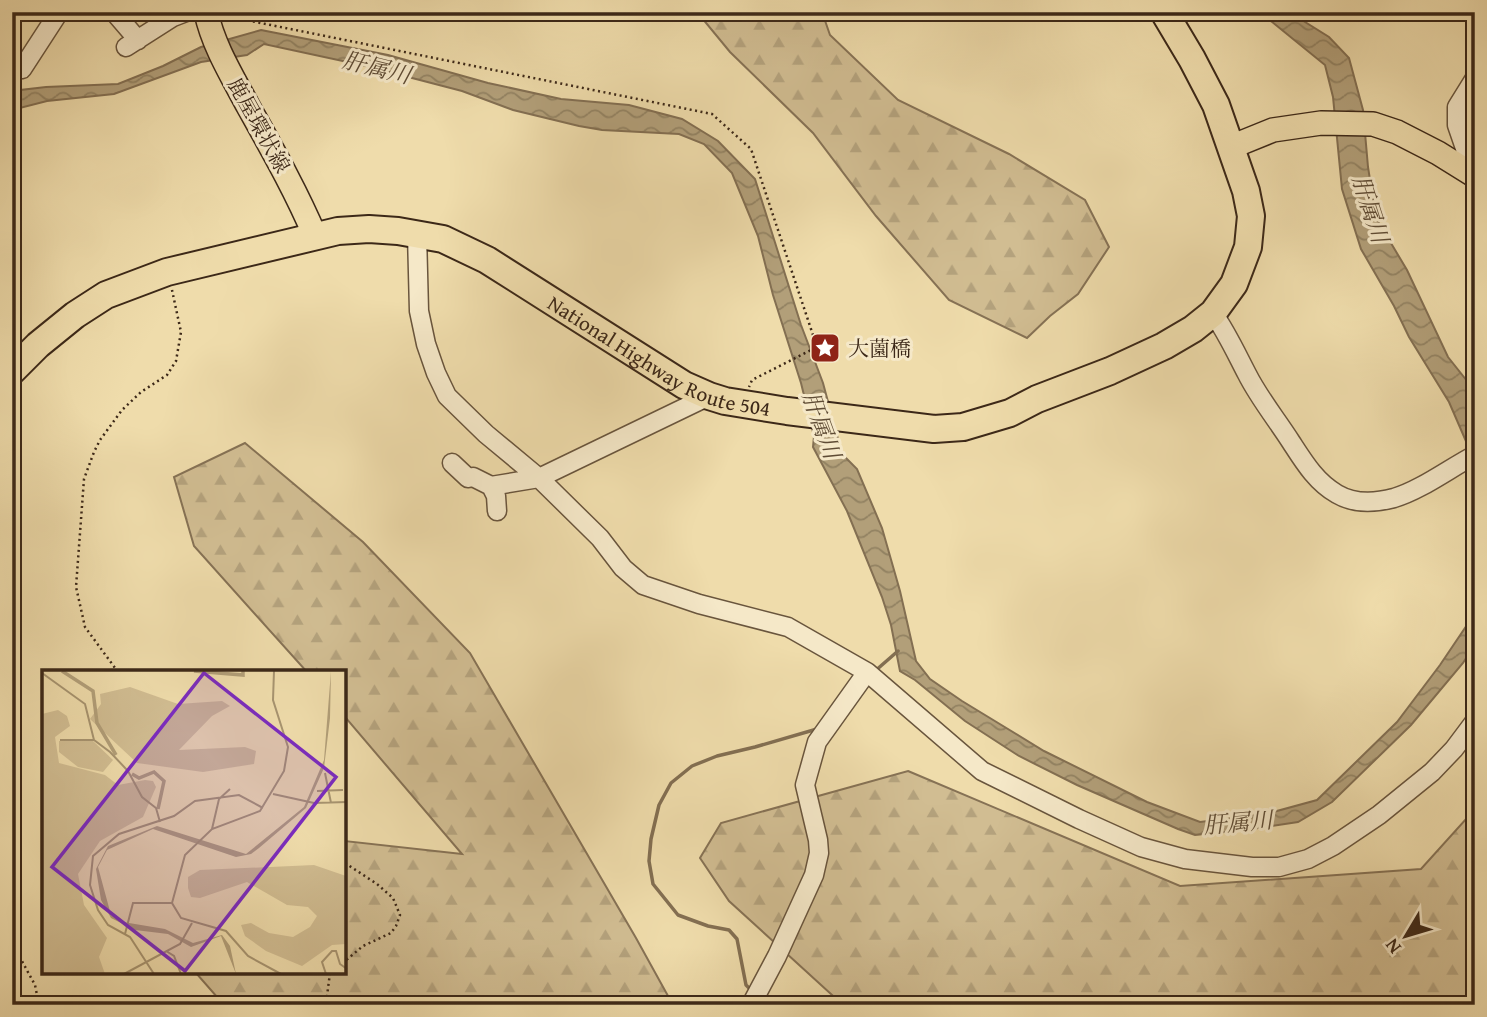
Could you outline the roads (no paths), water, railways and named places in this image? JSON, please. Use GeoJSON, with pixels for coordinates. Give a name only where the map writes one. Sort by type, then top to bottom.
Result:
{"type":"FeatureCollection","features":[{"type":"Feature","properties":{"kind":"highway","name":"National Highway Route 504"},"geometry":{"type":"LineString","coordinates":[[12,371],[56,330],[106,295],[167,272],[338,231],[369,229],[443,239],[487,260],[684,385],[709,396],[786,411],[934,429],[963,427],[1010,412],[1164,346],[1213,313],[1234,284],[1248,247],[1251,216],[1246,191],[1216,105],[1164,12]]}},
{"type":"Feature","properties":{"kind":"main road","name":"鹿屋環状線"},"geometry":{"type":"LineString","coordinates":[[212,17],[227,68],[300,202],[315,236]]}},
{"type":"Feature","properties":{"kind":"main road"},"geometry":{"type":"LineString","coordinates":[[1231,147],[1273,130],[1321,123],[1373,124],[1398,132],[1467,171]]}},
{"type":"Feature","properties":{"kind":"street"},"geometry":{"type":"LineString","coordinates":[[22,69],[59,12]]}},
{"type":"Feature","properties":{"kind":"street"},"geometry":{"type":"LineString","coordinates":[[114,12],[132,43],[173,17],[186,12]]}},
{"type":"Feature","properties":{"kind":"street"},"geometry":{"type":"LineString","coordinates":[[1467,171],[1467,154],[1457,125],[1457,107],[1475,78]]}},
{"type":"Feature","properties":{"kind":"street"},"geometry":{"type":"LineString","coordinates":[[416,234],[419,311],[426,344],[447,396],[486,434],[539,478],[600,538],[623,568],[643,585],[699,604],[788,627],[867,671],[982,771],[1079,819],[1141,847],[1185,859],[1252,867],[1279,867],[1308,859],[1333,846],[1379,815],[1432,772],[1475,721]]}},
{"type":"Feature","properties":{"kind":"street"},"geometry":{"type":"LineString","coordinates":[[1213,313],[1234,346],[1248,376],[1297,451],[1319,481],[1339,495],[1355,501],[1371,502],[1396,497],[1467,459]]}},
{"type":"Feature","properties":{"kind":"street"},"geometry":{"type":"LineString","coordinates":[[452,463],[468,478],[473,477],[491,486],[539,478],[709,396]]}},
{"type":"Feature","properties":{"kind":"street"},"geometry":{"type":"LineString","coordinates":[[491,486],[496,496],[497,511]]}},
{"type":"Feature","properties":{"kind":"street"},"geometry":{"type":"LineString","coordinates":[[751,1005],[777,956],[814,874],[819,853],[805,785],[817,742],[867,671]]}},
{"type":"Feature","properties":{"kind":"water","name":"肝属川"},"geometry":{"type":"Polygon","coordinates":[[[1255,12],[1289,12],[1329,37],[1349,58],[1363,110],[1376,218],[1407,270],[1448,357],[1475,391],[1475,462],[1449,402],[1409,337],[1361,249],[1342,189],[1333,97],[1325,65],[1266,17],[1255,12]]]}},
{"type":"Feature","properties":{"kind":"water","name":"肝属川"},"geometry":{"type":"Polygon","coordinates":[[[261,30],[388,55],[488,83],[561,99],[629,105],[682,119],[718,141],[755,179],[801,325],[823,383],[842,454],[857,469],[882,528],[916,661],[930,679],[1044,751],[1147,802],[1200,822],[1266,814],[1317,800],[1397,722],[1440,665],[1475,609],[1475,644],[1463,663],[1411,725],[1332,802],[1298,822],[1195,835],[1077,785],[1019,756],[965,721],[900,671],[891,625],[882,597],[847,511],[813,447],[814,436],[801,383],[773,295],[758,236],[732,173],[704,144],[679,134],[602,130],[579,126],[513,110],[462,91],[366,66],[264,44],[247,55],[201,62],[114,94],[47,101],[12,110],[12,91],[118,84],[201,47],[261,30]]]}},
{"type":"Feature","properties":{"kind":"waterway"},"geometry":{"type":"LineString","coordinates":[[875,671],[898,651]]}},
{"type":"Feature","properties":{"kind":"waterway"},"geometry":{"type":"LineString","coordinates":[[751,990],[746,985],[737,939],[729,930],[678,915],[653,884],[649,861],[659,805],[671,783],[692,766],[717,756],[817,729]]}},
{"type":"Feature","properties":{"kind":"waterway"},"geometry":{"type":"LineString","coordinates":[[760,997],[769,1005]]}},
{"type":"Feature","properties":{"kind":"place","name":"大薗橋"},"geometry":{"type":"Point","coordinates":[825,348]}}]}
